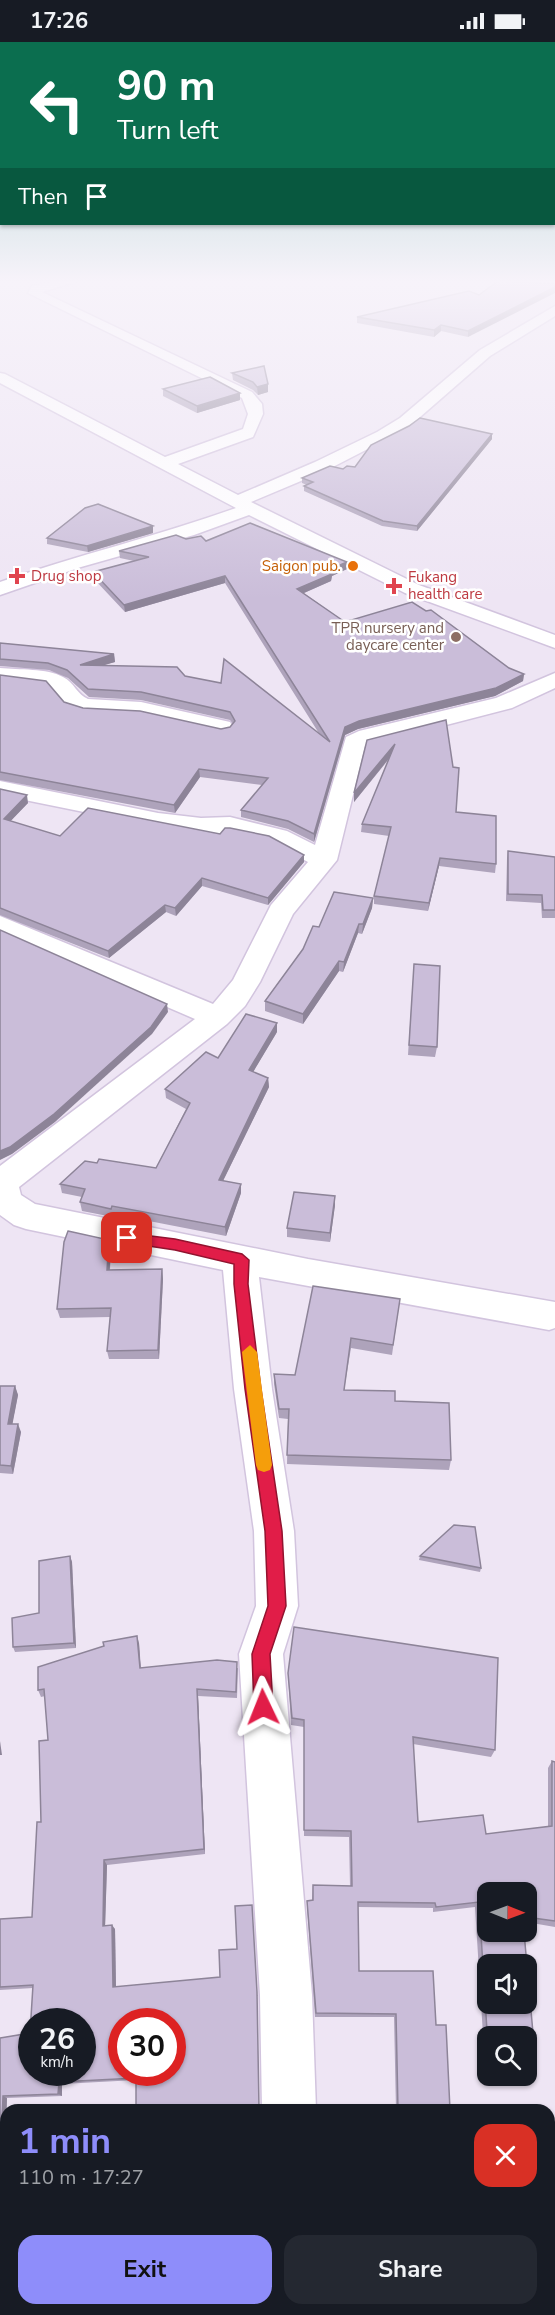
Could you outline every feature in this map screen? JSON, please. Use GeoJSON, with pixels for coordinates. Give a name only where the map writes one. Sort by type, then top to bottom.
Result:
{"type":"FeatureCollection","features":[{"type":"Feature","properties":{"kind":"street"},"geometry":{"type":"LineString","coordinates":[[19,387],[243,505],[412,589],[555,642]]}},
{"type":"Feature","properties":{"kind":"street"},"geometry":{"type":"LineString","coordinates":[[163,463],[247,434],[255,418],[256,409],[253,400],[230,387]]}},
{"type":"Feature","properties":{"kind":"street"},"geometry":{"type":"LineString","coordinates":[[2,585],[188,531],[383,435],[406,421],[445,387]]}},
{"type":"Feature","properties":{"kind":"street"},"geometry":{"type":"LineString","coordinates":[[0,674],[54,680],[63,686],[74,702],[85,706],[141,709],[222,727]]}},
{"type":"Feature","properties":{"kind":"street"},"geometry":{"type":"LineString","coordinates":[[549,1315],[242,1260],[26,1216],[6,1202],[1,1183],[47,1150],[217,1017],[236,999],[281,910],[324,860],[354,742],[367,736],[504,703],[555,680]]}},
{"type":"Feature","properties":{"kind":"street"},"geometry":{"type":"LineString","coordinates":[[0,788],[158,820],[201,826],[230,825],[278,836],[324,860]]}},
{"type":"Feature","properties":{"kind":"street"},"geometry":{"type":"LineString","coordinates":[[0,925],[217,1017]]}},
{"type":"Feature","properties":{"kind":"street"},"geometry":{"type":"LineString","coordinates":[[242,1260],[241,1284],[253,1389],[274,1531],[277,1606],[261,1654],[286,1995],[289,2104]]}},
{"type":"Feature","properties":{"kind":"building"},"geometry":{"type":"Polygon","coordinates":[[[229,387],[240,393],[197,406],[163,389],[229,387]]]}},
{"type":"Feature","properties":{"kind":"building"},"geometry":{"type":"Polygon","coordinates":[[[420,418],[492,434],[417,526],[383,521],[304,486],[313,482],[302,478],[330,466],[343,469],[347,466],[355,467],[371,445],[420,418]]]}},
{"type":"Feature","properties":{"kind":"building"},"geometry":{"type":"Polygon","coordinates":[[[98,504],[153,526],[87,546],[47,538],[85,508],[98,504]]]}},
{"type":"Feature","properties":{"kind":"building"},"geometry":{"type":"Polygon","coordinates":[[[250,523],[347,562],[326,571],[332,574],[297,589],[345,622],[412,602],[426,611],[431,610],[509,668],[524,674],[496,688],[359,721],[345,727],[314,834],[288,821],[241,810],[268,778],[199,769],[174,805],[0,772],[0,675],[46,681],[64,702],[83,708],[140,711],[221,729],[230,727],[235,721],[230,712],[141,692],[88,689],[67,670],[48,663],[0,659],[0,643],[114,654],[80,665],[177,667],[185,676],[221,683],[224,659],[330,742],[225,576],[124,605],[93,572],[149,557],[119,551],[176,535],[186,539],[201,536],[206,541],[250,523]]]}},
{"type":"Feature","properties":{"kind":"building"},"geometry":{"type":"Polygon","coordinates":[[[446,720],[453,767],[459,768],[456,812],[496,816],[496,864],[440,858],[429,903],[374,896],[391,827],[362,824],[395,744],[354,793],[367,740],[446,720]]]}},
{"type":"Feature","properties":{"kind":"building"},"geometry":{"type":"Polygon","coordinates":[[[0,789],[27,795],[4,819],[60,836],[88,808],[220,834],[225,828],[230,828],[269,836],[304,855],[268,898],[202,878],[175,908],[165,905],[108,951],[0,908],[0,789]]]}},
{"type":"Feature","properties":{"kind":"building"},"geometry":{"type":"Polygon","coordinates":[[[508,851],[555,857],[555,910],[543,910],[542,895],[508,894],[508,851]]]}},
{"type":"Feature","properties":{"kind":"building"},"geometry":{"type":"Polygon","coordinates":[[[334,892],[373,898],[363,924],[359,924],[344,962],[339,961],[303,1014],[265,1001],[303,949],[313,926],[319,927],[334,892]]]}},
{"type":"Feature","properties":{"kind":"building"},"geometry":{"type":"Polygon","coordinates":[[[0,930],[167,1004],[151,1027],[54,1114],[10,1147],[0,1151],[0,930]]]}},
{"type":"Feature","properties":{"kind":"building"},"geometry":{"type":"Polygon","coordinates":[[[414,964],[440,966],[437,1047],[409,1045],[414,964]]]}},
{"type":"Feature","properties":{"kind":"building"},"geometry":{"type":"Polygon","coordinates":[[[246,1014],[277,1023],[249,1070],[268,1078],[219,1180],[241,1184],[225,1227],[80,1202],[85,1189],[60,1184],[85,1161],[97,1163],[99,1159],[156,1168],[190,1103],[165,1089],[206,1052],[218,1058],[246,1014]]]}},
{"type":"Feature","properties":{"kind":"building"},"geometry":{"type":"Polygon","coordinates":[[[294,1192],[335,1196],[330,1233],[287,1228],[294,1192]]]}},
{"type":"Feature","properties":{"kind":"building"},"geometry":{"type":"Polygon","coordinates":[[[68,1231],[109,1240],[107,1270],[162,1269],[158,1350],[107,1351],[111,1308],[57,1309],[64,1242],[68,1231]]]}},
{"type":"Feature","properties":{"kind":"building"},"geometry":{"type":"Polygon","coordinates":[[[313,1286],[400,1299],[393,1345],[351,1338],[344,1390],[395,1391],[395,1401],[449,1403],[451,1460],[287,1455],[289,1409],[279,1409],[274,1374],[295,1375],[313,1286]]]}},
{"type":"Feature","properties":{"kind":"building"},"geometry":{"type":"Polygon","coordinates":[[[0,1386],[15,1386],[8,1424],[18,1424],[11,1466],[0,1465],[0,1386]]]}},
{"type":"Feature","properties":{"kind":"building"},"geometry":{"type":"Polygon","coordinates":[[[454,1525],[475,1527],[481,1568],[420,1556],[454,1525]]]}},
{"type":"Feature","properties":{"kind":"building"},"geometry":{"type":"Polygon","coordinates":[[[70,1556],[74,1643],[13,1647],[12,1618],[39,1613],[39,1561],[70,1556]]]}},
{"type":"Feature","properties":{"kind":"building"},"geometry":{"type":"Polygon","coordinates":[[[294,1627],[498,1658],[495,1750],[413,1737],[418,1822],[483,1815],[486,1834],[552,1826],[552,1761],[555,1762],[555,1921],[537,1919],[537,1882],[477,1882],[477,1902],[436,1907],[435,1903],[358,1902],[359,1971],[433,1971],[436,2025],[446,2025],[450,2104],[398,2104],[396,2014],[316,2013],[307,1901],[313,1900],[313,1885],[352,1886],[351,1831],[304,1830],[304,1720],[292,1718],[288,1673],[294,1627]]]}},
{"type":"Feature","properties":{"kind":"building"},"geometry":{"type":"Polygon","coordinates":[[[137,1636],[140,1668],[217,1660],[237,1662],[236,1692],[197,1689],[204,1849],[104,1860],[103,1926],[112,1925],[113,1987],[220,1977],[219,1950],[237,1949],[235,1906],[252,1905],[257,1992],[259,2104],[136,2104],[136,2086],[186,2086],[186,2008],[108,2008],[108,2079],[96,2080],[96,2008],[32,2008],[33,1985],[0,1987],[0,1919],[32,1917],[37,1822],[41,1822],[39,1741],[48,1740],[44,1689],[38,1690],[38,1667],[104,1646],[103,1642],[137,1636]]]}},
{"type":"Feature","properties":{"kind":"building"},"geometry":{"type":"Polygon","coordinates":[[[481,1942],[525,1942],[526,1954],[482,1954],[481,1942]]]}},
{"type":"Feature","properties":{"kind":"building"},"geometry":{"type":"Polygon","coordinates":[[[486,2014],[531,2014],[532,2026],[487,2026],[486,2014]]]}},
{"type":"Feature","properties":{"kind":"building"},"geometry":{"type":"Polygon","coordinates":[[[18,2035],[18,2086],[59,2086],[58,2094],[3,2096],[3,2104],[0,2104],[0,2038],[18,2035]]]}},
{"type":"Feature","properties":{"kind":"slow traffic"},"geometry":{"type":"LineString","coordinates":[[250,1352],[264,1465]]}},
{"type":"Feature","properties":{"kind":"place","name":"Saigon pub."},"geometry":{"type":"Point","coordinates":[353,566]}},
{"type":"Feature","properties":{"kind":"place","name":"Drug shop"},"geometry":{"type":"Point","coordinates":[17,576]}},
{"type":"Feature","properties":{"kind":"place","name":"Fukang health care"},"geometry":{"type":"Point","coordinates":[394,586]}},
{"type":"Feature","properties":{"kind":"place","name":"TPR nursery and daycare center"},"geometry":{"type":"Point","coordinates":[456,637]}},
{"type":"Feature","properties":{"kind":"route"},"geometry":{"type":"LineString","coordinates":[[127,1238],[175,1244],[242,1260],[241,1284],[253,1389],[274,1531],[277,1606],[261,1654],[263,1707]]}}]}
